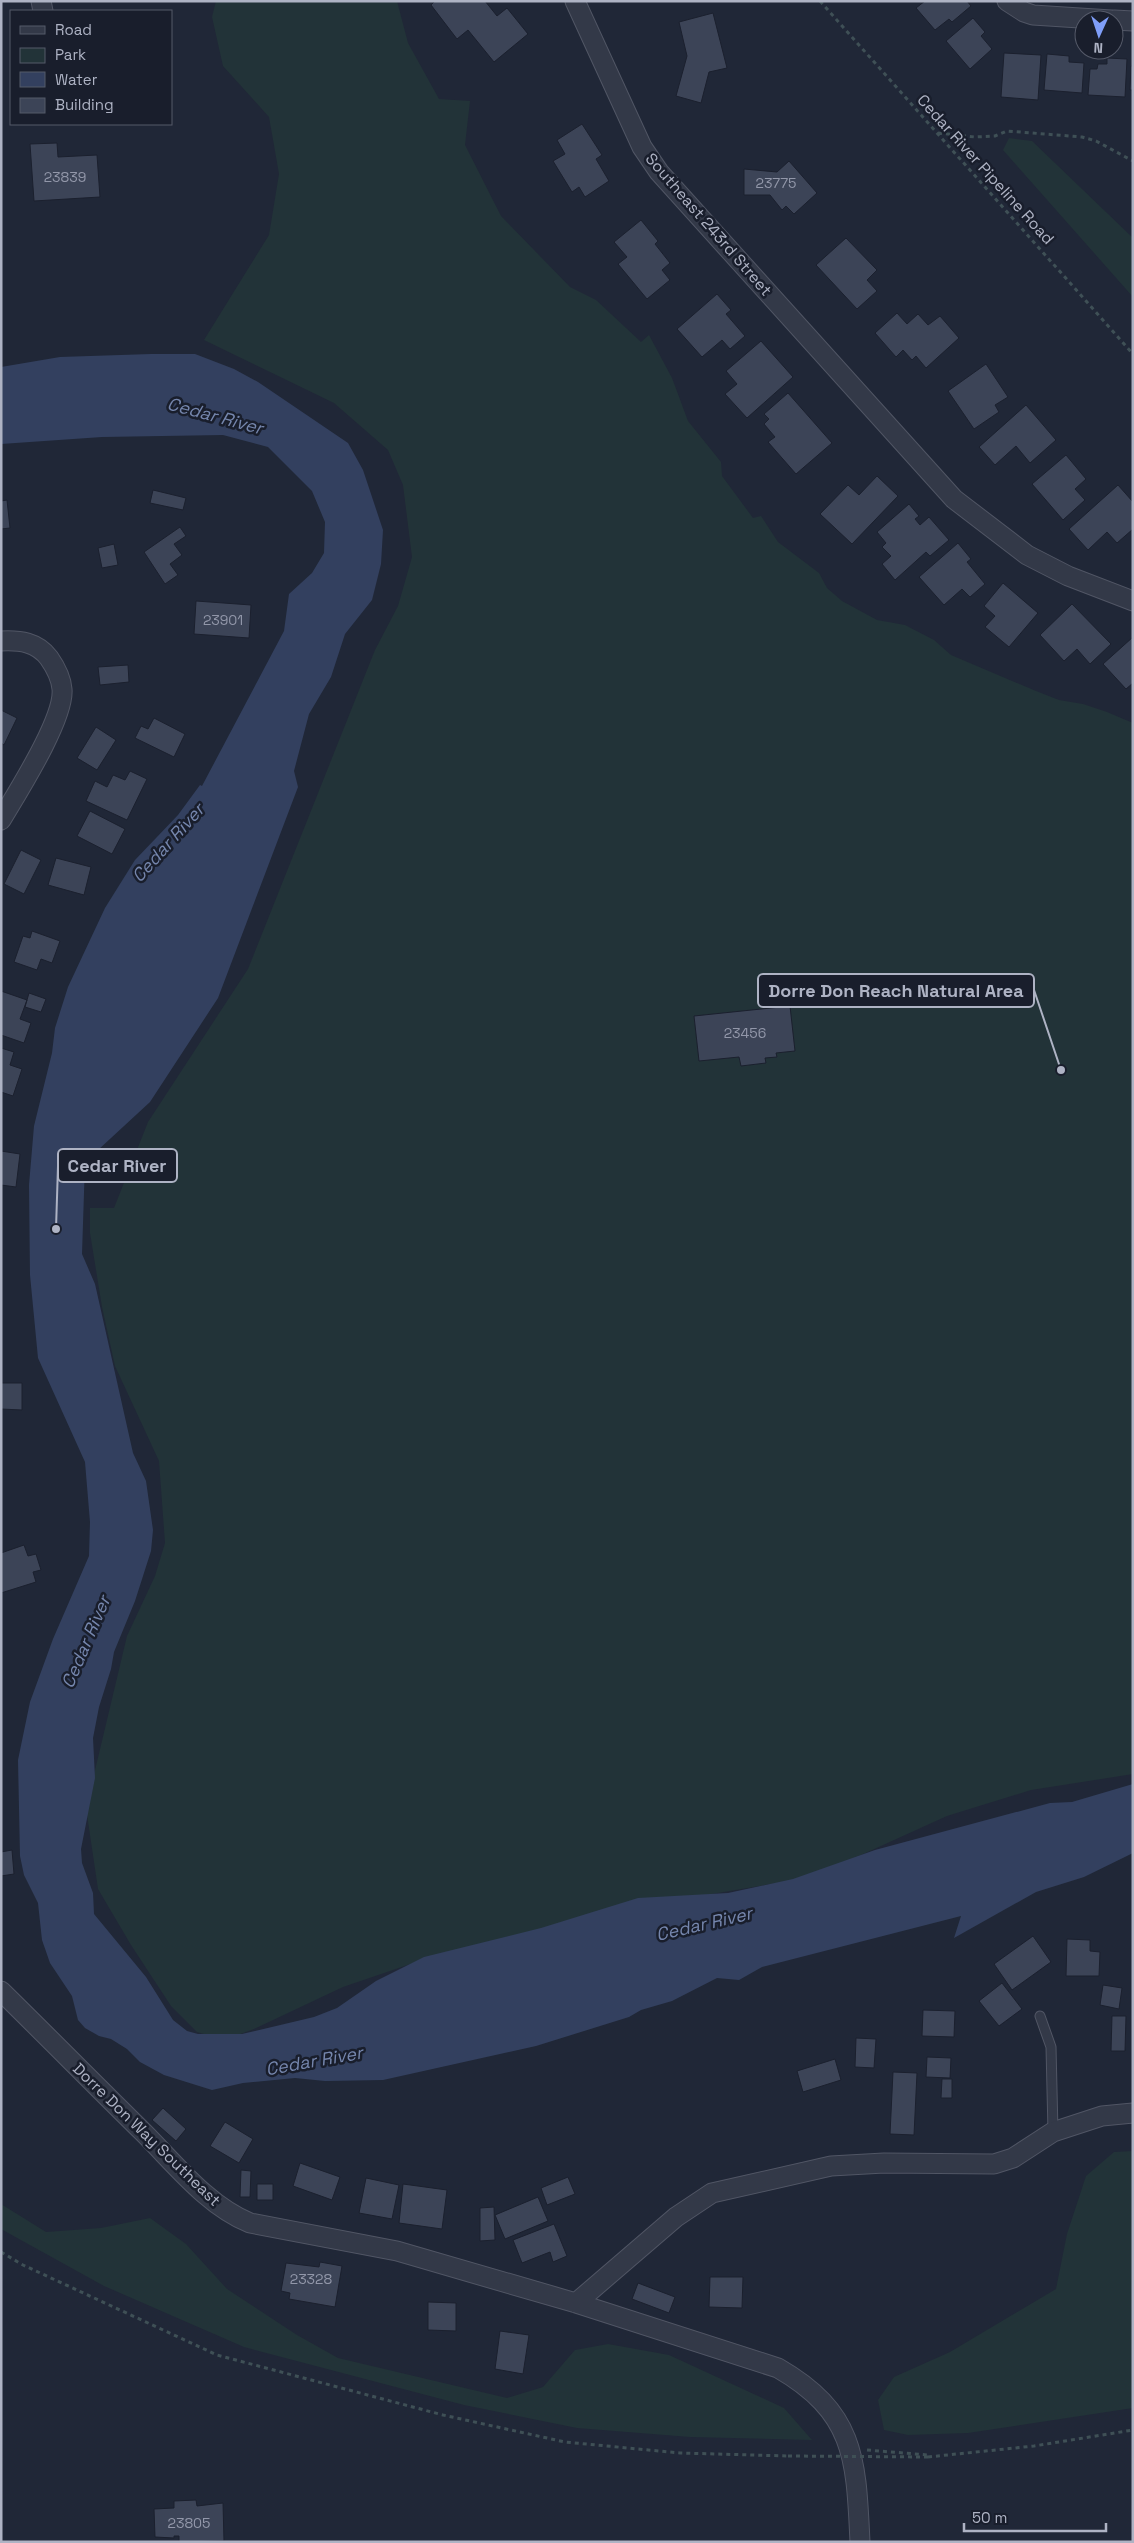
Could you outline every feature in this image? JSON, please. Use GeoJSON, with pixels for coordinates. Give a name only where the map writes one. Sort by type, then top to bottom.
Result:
{"type":"FeatureCollection","features":[{"type":"Feature","properties":{"kind":"street","name":"Southeast 243rd Street"},"geometry":{"type":"LineString","coordinates":[[575,1],[642,148],[659,172],[954,499],[1026,555],[1060,572],[1133,601]]}},
{"type":"Feature","properties":{"kind":"street"},"geometry":{"type":"LineString","coordinates":[[1011,5],[1032,15],[1074,18]]}},
{"type":"Feature","properties":{"kind":"street"},"geometry":{"type":"LineString","coordinates":[[1,641],[29,643],[45,652],[58,670],[62,691],[56,718],[1,820]]}},
{"type":"Feature","properties":{"kind":"street","name":"Dorre Don Way Southeast"},"geometry":{"type":"LineString","coordinates":[[1,1991],[182,2171],[220,2207],[235,2217],[250,2223],[397,2251],[576,2303],[778,2368],[812,2390],[826,2405],[836,2419],[850,2448],[857,2493],[860,2542]]}},
{"type":"Feature","properties":{"kind":"street"},"geometry":{"type":"LineString","coordinates":[[576,2303],[676,2217],[712,2193],[831,2166],[884,2163],[994,2164],[1013,2158],[1054,2132],[1102,2116],[1133,2113]]}},
{"type":"Feature","properties":{"kind":"lane"},"geometry":{"type":"LineString","coordinates":[[1040,2016],[1051,2047],[1054,2132]]}},
{"type":"Feature","properties":{"kind":"path","name":"Cedar River Pipeline Road"},"geometry":{"type":"LineString","coordinates":[[820,1],[1133,354]]}},
{"type":"Feature","properties":{"kind":"path"},"geometry":{"type":"LineString","coordinates":[[937,133],[976,137],[995,136],[1007,132],[1082,137],[1096,140],[1133,161]]}},
{"type":"Feature","properties":{"kind":"path"},"geometry":{"type":"LineString","coordinates":[[1,2252],[22,2265],[217,2355],[443,2415],[565,2442],[680,2454],[928,2457],[1034,2446],[1133,2430]]}},
{"type":"Feature","properties":{"kind":"path"},"geometry":{"type":"LineString","coordinates":[[850,2448],[936,2456]]}},
{"type":"Feature","properties":{"kind":"green space"},"geometry":{"type":"Polygon","coordinates":[[[216,1],[397,1],[408,43],[439,99],[470,101],[465,145],[501,216],[570,287],[596,300],[641,342],[649,335],[672,378],[688,421],[721,462],[722,476],[753,518],[761,516],[778,542],[819,573],[827,588],[842,601],[877,620],[905,625],[934,640],[951,655],[1036,691],[1059,700],[1083,704],[1133,723],[1133,1774],[1031,1790],[947,1816],[861,1855],[795,1880],[664,1902],[428,1958],[343,1987],[254,2029],[224,2040],[197,2032],[171,2006],[131,1945],[98,1889],[86,1808],[127,1636],[155,1576],[165,1543],[159,1461],[115,1366],[102,1307],[90,1233],[90,1208],[114,1208],[148,1122],[248,969],[375,650],[398,606],[412,557],[403,485],[388,450],[334,403],[204,340],[269,235],[279,174],[269,117],[223,66],[212,17],[216,1]]]}},
{"type":"Feature","properties":{"kind":"green space"},"geometry":{"type":"Polygon","coordinates":[[[1009,138],[1032,141],[1133,238],[1133,297],[1003,150],[1009,138]]]}},
{"type":"Feature","properties":{"kind":"green space"},"geometry":{"type":"Polygon","coordinates":[[[1133,2151],[1133,2408],[968,2433],[908,2435],[884,2430],[878,2400],[894,2377],[950,2352],[1056,2289],[1067,2234],[1086,2176],[1114,2152],[1133,2151]]]}},
{"type":"Feature","properties":{"kind":"green space"},"geometry":{"type":"Polygon","coordinates":[[[1,2204],[46,2232],[101,2228],[150,2218],[186,2244],[227,2289],[297,2335],[338,2358],[507,2398],[543,2387],[575,2350],[608,2344],[669,2355],[784,2408],[812,2440],[690,2437],[577,2428],[464,2405],[244,2347],[104,2286],[1,2229],[1,2204]]]}},
{"type":"Feature","properties":{"kind":"water","name":"Cedar River"},"geometry":{"type":"Polygon","coordinates":[[[195,354],[234,369],[258,382],[348,443],[363,470],[383,530],[381,564],[372,600],[345,634],[331,677],[309,714],[294,771],[298,787],[218,998],[150,1102],[85,1162],[82,1254],[95,1284],[133,1453],[146,1481],[153,1530],[151,1551],[135,1601],[114,1652],[111,1669],[99,1707],[93,1738],[95,1778],[81,1849],[82,1863],[93,1893],[94,1914],[146,1977],[173,2020],[187,2031],[198,2034],[242,2034],[314,2017],[337,2008],[376,1981],[424,1957],[541,1928],[638,1898],[728,1893],[793,1879],[875,1850],[1050,1803],[1072,1802],[1133,1784],[1133,1853],[1084,1877],[1036,1892],[954,1938],[961,1916],[762,1967],[739,1980],[717,1978],[672,2001],[641,2010],[629,2017],[536,2046],[383,2080],[325,2081],[295,2078],[243,2083],[212,2090],[164,2075],[140,2062],[127,2049],[111,2039],[99,2036],[85,2028],[78,2020],[72,1996],[50,1963],[42,1940],[38,1903],[24,1875],[20,1856],[18,1760],[30,1702],[53,1639],[89,1556],[90,1522],[85,1462],[38,1358],[30,1275],[29,1185],[34,1126],[52,1053],[55,1028],[68,987],[105,908],[135,860],[178,815],[200,785],[202,786],[284,631],[289,594],[312,573],[324,553],[325,522],[312,491],[268,447],[223,435],[102,437],[1,444],[1,367],[60,357],[195,354]]]}},
{"type":"Feature","properties":{"kind":"building"},"geometry":{"type":"Polygon","coordinates":[[[435,1],[485,1],[497,16],[507,8],[528,34],[494,62],[468,30],[457,39],[431,5],[435,1]]]}},
{"type":"Feature","properties":{"kind":"building"},"geometry":{"type":"Polygon","coordinates":[[[925,1],[967,1],[971,6],[952,22],[949,19],[935,30],[916,8],[925,1]]]}},
{"type":"Feature","properties":{"kind":"building"},"geometry":{"type":"Polygon","coordinates":[[[713,13],[727,68],[709,72],[701,103],[676,96],[687,56],[679,22],[713,13]]]}},
{"type":"Feature","properties":{"kind":"building"},"geometry":{"type":"Polygon","coordinates":[[[973,18],[985,32],[981,36],[992,49],[970,69],[946,41],[973,18]]]}},
{"type":"Feature","properties":{"kind":"building"},"geometry":{"type":"Polygon","coordinates":[[[1004,53],[1041,55],[1038,100],[1001,97],[1004,53]]]}},
{"type":"Feature","properties":{"kind":"building"},"geometry":{"type":"Polygon","coordinates":[[[1047,54],[1069,56],[1069,62],[1084,63],[1082,93],[1044,90],[1047,54]]]}},
{"type":"Feature","properties":{"kind":"building"},"geometry":{"type":"Polygon","coordinates":[[[1127,59],[1125,97],[1088,95],[1090,69],[1097,69],[1098,64],[1107,64],[1107,60],[1127,59]]]}},
{"type":"Feature","properties":{"kind":"building"},"geometry":{"type":"Polygon","coordinates":[[[1131,66],[1133,66],[1133,90],[1130,90],[1131,66]]]}},
{"type":"Feature","properties":{"kind":"building"},"geometry":{"type":"Polygon","coordinates":[[[582,124],[602,155],[596,159],[609,181],[585,197],[579,187],[572,192],[553,161],[565,154],[557,140],[582,124]]]}},
{"type":"Feature","properties":{"kind":"building"},"geometry":{"type":"Polygon","coordinates":[[[57,143],[58,157],[97,155],[100,197],[34,201],[30,144],[57,143]]]}},
{"type":"Feature","properties":{"kind":"building"},"geometry":{"type":"Polygon","coordinates":[[[789,161],[817,193],[794,214],[786,206],[782,210],[770,195],[744,195],[744,169],[777,172],[789,161]]]}},
{"type":"Feature","properties":{"kind":"building"},"geometry":{"type":"Polygon","coordinates":[[[641,220],[658,241],[655,244],[670,263],[662,270],[670,280],[647,299],[618,264],[627,257],[614,242],[641,220]]]}},
{"type":"Feature","properties":{"kind":"building"},"geometry":{"type":"Polygon","coordinates":[[[846,238],[877,270],[867,280],[877,291],[857,309],[816,265],[846,238]]]}},
{"type":"Feature","properties":{"kind":"building"},"geometry":{"type":"Polygon","coordinates":[[[717,294],[731,310],[726,314],[745,336],[730,349],[722,340],[702,357],[677,329],[717,294]]]}},
{"type":"Feature","properties":{"kind":"building"},"geometry":{"type":"Polygon","coordinates":[[[897,313],[907,324],[918,314],[928,325],[940,316],[959,338],[926,368],[916,356],[912,360],[903,350],[896,357],[875,333],[897,313]]]}},
{"type":"Feature","properties":{"kind":"building"},"geometry":{"type":"Polygon","coordinates":[[[761,341],[793,377],[747,418],[725,394],[737,384],[726,371],[761,341]]]}},
{"type":"Feature","properties":{"kind":"building"},"geometry":{"type":"Polygon","coordinates":[[[986,364],[1008,397],[995,405],[999,412],[974,429],[948,391],[986,364]]]}},
{"type":"Feature","properties":{"kind":"building"},"geometry":{"type":"Polygon","coordinates":[[[788,393],[832,443],[796,474],[768,442],[775,437],[764,424],[769,419],[764,414],[788,393]]]}},
{"type":"Feature","properties":{"kind":"building"},"geometry":{"type":"Polygon","coordinates":[[[1026,405],[1056,440],[1030,463],[1016,446],[995,465],[979,447],[1026,405]]]}},
{"type":"Feature","properties":{"kind":"building"},"geometry":{"type":"Polygon","coordinates":[[[1066,455],[1086,479],[1075,489],[1085,500],[1063,520],[1032,484],[1066,455]]]}},
{"type":"Feature","properties":{"kind":"building"},"geometry":{"type":"Polygon","coordinates":[[[877,476],[898,496],[852,544],[820,514],[848,485],[859,495],[877,476]]]}},
{"type":"Feature","properties":{"kind":"building"},"geometry":{"type":"Polygon","coordinates":[[[1118,485],[1133,502],[1133,529],[1117,543],[1107,532],[1088,550],[1069,529],[1118,485]]]}},
{"type":"Feature","properties":{"kind":"building"},"geometry":{"type":"Polygon","coordinates":[[[153,490],[186,498],[183,510],[150,503],[153,490]]]}},
{"type":"Feature","properties":{"kind":"building"},"geometry":{"type":"Polygon","coordinates":[[[7,500],[10,528],[1,529],[1,501],[7,500]]]}},
{"type":"Feature","properties":{"kind":"building"},"geometry":{"type":"Polygon","coordinates":[[[909,504],[919,516],[915,519],[920,525],[929,517],[949,540],[930,556],[926,552],[895,580],[882,564],[891,556],[882,547],[886,543],[877,532],[909,504]]]}},
{"type":"Feature","properties":{"kind":"building"},"geometry":{"type":"Polygon","coordinates":[[[180,527],[186,536],[174,544],[182,555],[170,564],[178,575],[165,584],[144,552],[180,527]]]}},
{"type":"Feature","properties":{"kind":"building"},"geometry":{"type":"Polygon","coordinates":[[[958,543],[971,559],[967,562],[985,584],[970,597],[962,589],[944,605],[919,577],[958,543]]]}},
{"type":"Feature","properties":{"kind":"building"},"geometry":{"type":"Polygon","coordinates":[[[114,544],[118,565],[102,568],[98,548],[114,544]]]}},
{"type":"Feature","properties":{"kind":"building"},"geometry":{"type":"Polygon","coordinates":[[[1003,583],[1038,613],[1009,647],[985,627],[995,616],[984,606],[1003,583]]]}},
{"type":"Feature","properties":{"kind":"building"},"geometry":{"type":"Polygon","coordinates":[[[196,601],[251,605],[249,638],[194,634],[196,601]]]}},
{"type":"Feature","properties":{"kind":"building"},"geometry":{"type":"Polygon","coordinates":[[[1072,604],[1111,644],[1090,664],[1077,649],[1064,661],[1040,635],[1072,604]]]}},
{"type":"Feature","properties":{"kind":"building"},"geometry":{"type":"Polygon","coordinates":[[[1133,637],[1133,683],[1126,689],[1103,664],[1133,637]]]}},
{"type":"Feature","properties":{"kind":"building"},"geometry":{"type":"Polygon","coordinates":[[[128,665],[129,682],[100,685],[98,667],[128,665]]]}},
{"type":"Feature","properties":{"kind":"building"},"geometry":{"type":"Polygon","coordinates":[[[1,710],[17,718],[4,745],[1,743],[1,710]]]}},
{"type":"Feature","properties":{"kind":"building"},"geometry":{"type":"Polygon","coordinates":[[[154,718],[185,734],[174,757],[135,738],[141,726],[148,729],[154,718]]]}},
{"type":"Feature","properties":{"kind":"building"},"geometry":{"type":"Polygon","coordinates":[[[96,727],[116,740],[97,770],[77,758],[96,727]]]}},
{"type":"Feature","properties":{"kind":"building"},"geometry":{"type":"Polygon","coordinates":[[[130,771],[147,779],[127,820],[86,801],[95,781],[107,787],[113,775],[125,780],[130,771]]]}},
{"type":"Feature","properties":{"kind":"building"},"geometry":{"type":"Polygon","coordinates":[[[90,811],[125,829],[112,854],[77,836],[90,811]]]}},
{"type":"Feature","properties":{"kind":"building"},"geometry":{"type":"Polygon","coordinates":[[[21,850],[41,860],[24,894],[4,884],[21,850]]]}},
{"type":"Feature","properties":{"kind":"building"},"geometry":{"type":"Polygon","coordinates":[[[56,858],[91,867],[84,895],[48,885],[56,858]]]}},
{"type":"Feature","properties":{"kind":"building"},"geometry":{"type":"Polygon","coordinates":[[[32,931],[60,941],[52,963],[41,959],[37,970],[14,962],[23,936],[30,938],[32,931]]]}},
{"type":"Feature","properties":{"kind":"building"},"geometry":{"type":"Polygon","coordinates":[[[1,991],[27,1000],[20,1019],[31,1023],[24,1043],[1,1035],[1,991]]]}},
{"type":"Feature","properties":{"kind":"building"},"geometry":{"type":"Polygon","coordinates":[[[29,993],[46,999],[41,1012],[25,1007],[29,993]]]}},
{"type":"Feature","properties":{"kind":"building"},"geometry":{"type":"Polygon","coordinates":[[[790,1006],[795,1051],[776,1053],[777,1057],[765,1058],[766,1063],[741,1066],[739,1057],[699,1061],[694,1016],[790,1006]]]}},
{"type":"Feature","properties":{"kind":"building"},"geometry":{"type":"Polygon","coordinates":[[[1,1048],[14,1052],[10,1065],[22,1069],[13,1096],[1,1092],[1,1048]]]}},
{"type":"Feature","properties":{"kind":"building"},"geometry":{"type":"Polygon","coordinates":[[[1,1151],[20,1154],[16,1187],[1,1185],[1,1151]]]}},
{"type":"Feature","properties":{"kind":"building"},"geometry":{"type":"Polygon","coordinates":[[[1,1383],[22,1383],[22,1410],[1,1409],[1,1383]]]}},
{"type":"Feature","properties":{"kind":"building"},"geometry":{"type":"Polygon","coordinates":[[[24,1545],[28,1556],[36,1554],[41,1570],[33,1572],[36,1582],[1,1593],[1,1553],[24,1545]]]}},
{"type":"Feature","properties":{"kind":"building"},"geometry":{"type":"Polygon","coordinates":[[[12,1850],[14,1874],[1,1876],[1,1852],[12,1850]]]}},
{"type":"Feature","properties":{"kind":"building"},"geometry":{"type":"Polygon","coordinates":[[[1033,1936],[1051,1962],[1012,1990],[994,1964],[1033,1936]]]}},
{"type":"Feature","properties":{"kind":"building"},"geometry":{"type":"Polygon","coordinates":[[[1067,1939],[1090,1940],[1090,1951],[1100,1952],[1099,1976],[1066,1976],[1067,1939]]]}},
{"type":"Feature","properties":{"kind":"building"},"geometry":{"type":"Polygon","coordinates":[[[1002,1983],[1022,2009],[999,2026],[979,2001],[1002,1983]]]}},
{"type":"Feature","properties":{"kind":"building"},"geometry":{"type":"Polygon","coordinates":[[[1103,1985],[1122,1988],[1119,2009],[1100,2005],[1103,1985]]]}},
{"type":"Feature","properties":{"kind":"building"},"geometry":{"type":"Polygon","coordinates":[[[923,2010],[955,2011],[954,2037],[922,2036],[923,2010]]]}},
{"type":"Feature","properties":{"kind":"building"},"geometry":{"type":"Polygon","coordinates":[[[1112,2016],[1126,2016],[1125,2051],[1111,2051],[1112,2016]]]}},
{"type":"Feature","properties":{"kind":"building"},"geometry":{"type":"Polygon","coordinates":[[[856,2038],[876,2039],[874,2068],[855,2067],[856,2038]]]}},
{"type":"Feature","properties":{"kind":"building"},"geometry":{"type":"Polygon","coordinates":[[[927,2057],[951,2058],[950,2078],[926,2077],[927,2057]]]}},
{"type":"Feature","properties":{"kind":"building"},"geometry":{"type":"Polygon","coordinates":[[[835,2059],[841,2080],[803,2092],[797,2071],[835,2059]]]}},
{"type":"Feature","properties":{"kind":"building"},"geometry":{"type":"Polygon","coordinates":[[[893,2072],[917,2073],[914,2135],[890,2134],[893,2072]]]}},
{"type":"Feature","properties":{"kind":"building"},"geometry":{"type":"Polygon","coordinates":[[[942,2079],[952,2079],[952,2098],[941,2098],[942,2079]]]}},
{"type":"Feature","properties":{"kind":"building"},"geometry":{"type":"Polygon","coordinates":[[[163,2108],[186,2129],[176,2141],[152,2120],[163,2108]]]}},
{"type":"Feature","properties":{"kind":"building"},"geometry":{"type":"Polygon","coordinates":[[[225,2122],[253,2139],[239,2163],[210,2146],[225,2122]]]}},
{"type":"Feature","properties":{"kind":"building"},"geometry":{"type":"Polygon","coordinates":[[[300,2163],[340,2177],[332,2200],[293,2186],[300,2163]]]}},
{"type":"Feature","properties":{"kind":"building"},"geometry":{"type":"Polygon","coordinates":[[[241,2170],[251,2171],[250,2197],[240,2197],[241,2170]]]}},
{"type":"Feature","properties":{"kind":"building"},"geometry":{"type":"Polygon","coordinates":[[[568,2177],[575,2194],[547,2205],[541,2188],[568,2177]]]}},
{"type":"Feature","properties":{"kind":"building"},"geometry":{"type":"Polygon","coordinates":[[[366,2178],[399,2185],[392,2219],[359,2213],[366,2178]]]}},
{"type":"Feature","properties":{"kind":"building"},"geometry":{"type":"Polygon","coordinates":[[[257,2184],[273,2184],[273,2200],[257,2200],[257,2184]]]}},
{"type":"Feature","properties":{"kind":"building"},"geometry":{"type":"Polygon","coordinates":[[[403,2184],[447,2190],[442,2229],[399,2223],[403,2184]]]}},
{"type":"Feature","properties":{"kind":"building"},"geometry":{"type":"Polygon","coordinates":[[[538,2197],[548,2221],[505,2239],[495,2215],[538,2197]]]}},
{"type":"Feature","properties":{"kind":"building"},"geometry":{"type":"Polygon","coordinates":[[[494,2207],[495,2240],[480,2241],[480,2208],[494,2207]]]}},
{"type":"Feature","properties":{"kind":"building"},"geometry":{"type":"Polygon","coordinates":[[[554,2224],[567,2256],[553,2262],[550,2252],[522,2263],[513,2240],[554,2224]]]}},
{"type":"Feature","properties":{"kind":"building"},"geometry":{"type":"Polygon","coordinates":[[[320,2262],[342,2266],[335,2307],[289,2299],[290,2293],[281,2291],[286,2263],[319,2267],[320,2262]]]}},
{"type":"Feature","properties":{"kind":"building"},"geometry":{"type":"Polygon","coordinates":[[[710,2277],[743,2277],[742,2308],[709,2307],[710,2277]]]}},
{"type":"Feature","properties":{"kind":"building"},"geometry":{"type":"Polygon","coordinates":[[[638,2283],[675,2297],[669,2313],[632,2299],[638,2283]]]}},
{"type":"Feature","properties":{"kind":"building"},"geometry":{"type":"Polygon","coordinates":[[[428,2302],[456,2303],[456,2331],[428,2330],[428,2302]]]}},
{"type":"Feature","properties":{"kind":"building"},"geometry":{"type":"Polygon","coordinates":[[[500,2331],[529,2335],[523,2374],[495,2369],[500,2331]]]}},
{"type":"Feature","properties":{"kind":"building"},"geometry":{"type":"Polygon","coordinates":[[[196,2500],[197,2506],[223,2503],[224,2541],[179,2542],[179,2536],[174,2536],[174,2538],[155,2537],[154,2509],[174,2508],[174,2501],[196,2500]]]}},
{"type":"Feature","properties":{"kind":"place","name":"Dorre Don Reach Natural Area"},"geometry":{"type":"Point","coordinates":[1061,1070]}},
{"type":"Feature","properties":{"kind":"place","name":"Cedar River"},"geometry":{"type":"Point","coordinates":[56,1229]}}]}
